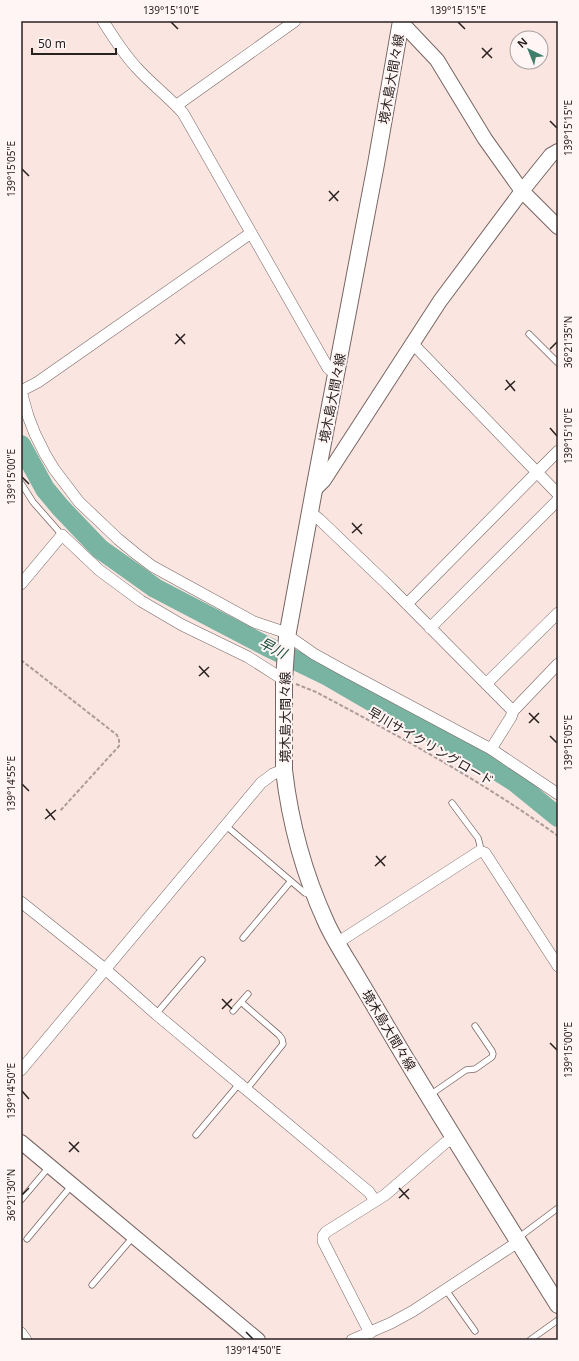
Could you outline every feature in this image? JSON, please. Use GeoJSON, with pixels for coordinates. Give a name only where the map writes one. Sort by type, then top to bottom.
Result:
{"type":"FeatureCollection","features":[{"type":"Feature","properties":{"kind":"main road","name":"境木島大間々線"},"geometry":{"type":"LineString","coordinates":[[401,21],[376,164],[287,640],[284,770],[289,804],[305,869],[314,895],[327,924],[428,1096],[558,1305]]}},
{"type":"Feature","properties":{"kind":"street"},"geometry":{"type":"LineString","coordinates":[[103,21],[136,68],[183,113],[328,368],[336,374]]}},
{"type":"Feature","properties":{"kind":"street"},"geometry":{"type":"LineString","coordinates":[[177,106],[296,21]]}},
{"type":"Feature","properties":{"kind":"street"},"geometry":{"type":"LineString","coordinates":[[401,21],[437,60],[485,139],[522,191],[558,227]]}},
{"type":"Feature","properties":{"kind":"street"},"geometry":{"type":"LineString","coordinates":[[314,490],[324,480],[440,301],[522,191],[551,155],[558,151]]}},
{"type":"Feature","properties":{"kind":"street"},"geometry":{"type":"LineString","coordinates":[[251,233],[21,393],[34,434],[44,454],[80,502],[118,539],[152,566],[254,622],[281,631],[287,640],[491,749],[558,794]]}},
{"type":"Feature","properties":{"kind":"street"},"geometry":{"type":"LineString","coordinates":[[412,343],[558,494]]}},
{"type":"Feature","properties":{"kind":"street"},"geometry":{"type":"LineString","coordinates":[[406,604],[558,450]]}},
{"type":"Feature","properties":{"kind":"street"},"geometry":{"type":"LineString","coordinates":[[430,628],[558,500]]}},
{"type":"Feature","properties":{"kind":"street"},"geometry":{"type":"LineString","coordinates":[[310,512],[406,604],[513,711]]}},
{"type":"Feature","properties":{"kind":"street"},"geometry":{"type":"LineString","coordinates":[[21,584],[62,535],[99,570],[141,601],[182,625],[286,679]]}},
{"type":"Feature","properties":{"kind":"street"},"geometry":{"type":"LineString","coordinates":[[486,684],[558,613]]}},
{"type":"Feature","properties":{"kind":"street"},"geometry":{"type":"LineString","coordinates":[[491,749],[511,717],[513,711],[558,664]]}},
{"type":"Feature","properties":{"kind":"street"},"geometry":{"type":"LineString","coordinates":[[21,1070],[261,783],[273,774],[284,770]]}},
{"type":"Feature","properties":{"kind":"street"},"geometry":{"type":"LineString","coordinates":[[337,943],[480,851],[485,852],[558,966]]}},
{"type":"Feature","properties":{"kind":"street"},"geometry":{"type":"LineString","coordinates":[[21,902],[105,969],[156,1014],[369,1192],[375,1201]]}},
{"type":"Feature","properties":{"kind":"street"},"geometry":{"type":"LineString","coordinates":[[370,1332],[323,1241],[323,1236],[326,1232],[385,1195],[445,1143],[454,1138]]}},
{"type":"Feature","properties":{"kind":"street"},"geometry":{"type":"LineString","coordinates":[[23,1147],[49,1166],[258,1340]]}},
{"type":"Feature","properties":{"kind":"street"},"geometry":{"type":"LineString","coordinates":[[352,1340],[413,1311],[518,1242]]}},
{"type":"Feature","properties":{"kind":"street"},"geometry":{"type":"LineString","coordinates":[[21,1333],[26,1340]]}},
{"type":"Feature","properties":{"kind":"lane"},"geometry":{"type":"LineString","coordinates":[[529,334],[558,363]]}},
{"type":"Feature","properties":{"kind":"lane"},"geometry":{"type":"LineString","coordinates":[[21,483],[33,502],[62,535]]}},
{"type":"Feature","properties":{"kind":"lane"},"geometry":{"type":"LineString","coordinates":[[452,803],[478,838],[480,851]]}},
{"type":"Feature","properties":{"kind":"lane"},"geometry":{"type":"LineString","coordinates":[[225,825],[305,893],[314,895]]}},
{"type":"Feature","properties":{"kind":"lane"},"geometry":{"type":"LineString","coordinates":[[243,938],[291,881]]}},
{"type":"Feature","properties":{"kind":"lane"},"geometry":{"type":"LineString","coordinates":[[156,1014],[202,960]]}},
{"type":"Feature","properties":{"kind":"lane"},"geometry":{"type":"LineString","coordinates":[[233,1011],[248,994]]}},
{"type":"Feature","properties":{"kind":"lane"},"geometry":{"type":"LineString","coordinates":[[196,1135],[283,1044],[280,1035],[241,1002]]}},
{"type":"Feature","properties":{"kind":"lane"},"geometry":{"type":"LineString","coordinates":[[428,1096],[466,1070],[475,1069],[492,1058],[492,1051],[475,1026]]}},
{"type":"Feature","properties":{"kind":"lane"},"geometry":{"type":"LineString","coordinates":[[21,1200],[49,1166]]}},
{"type":"Feature","properties":{"kind":"lane"},"geometry":{"type":"LineString","coordinates":[[27,1239],[72,1185]]}},
{"type":"Feature","properties":{"kind":"lane"},"geometry":{"type":"LineString","coordinates":[[518,1242],[522,1235],[558,1208]]}},
{"type":"Feature","properties":{"kind":"lane"},"geometry":{"type":"LineString","coordinates":[[92,1285],[134,1236]]}},
{"type":"Feature","properties":{"kind":"lane"},"geometry":{"type":"LineString","coordinates":[[446,1290],[474,1331]]}},
{"type":"Feature","properties":{"kind":"lane"},"geometry":{"type":"LineString","coordinates":[[530,1340],[558,1320]]}},
{"type":"Feature","properties":{"kind":"path"},"geometry":{"type":"LineString","coordinates":[[21,660],[117,735],[119,740],[119,746],[60,812]]}},
{"type":"Feature","properties":{"kind":"path","name":"早川サイクリングロード"},"geometry":{"type":"LineString","coordinates":[[286,679],[316,692],[441,760],[528,814],[558,836]]}},
{"type":"Feature","properties":{"kind":"waterway","name":"早川"},"geometry":{"type":"LineString","coordinates":[[21,445],[45,489],[60,507],[100,549],[155,588],[266,646],[328,676],[390,712],[460,747],[515,782],[558,817]]}}]}
